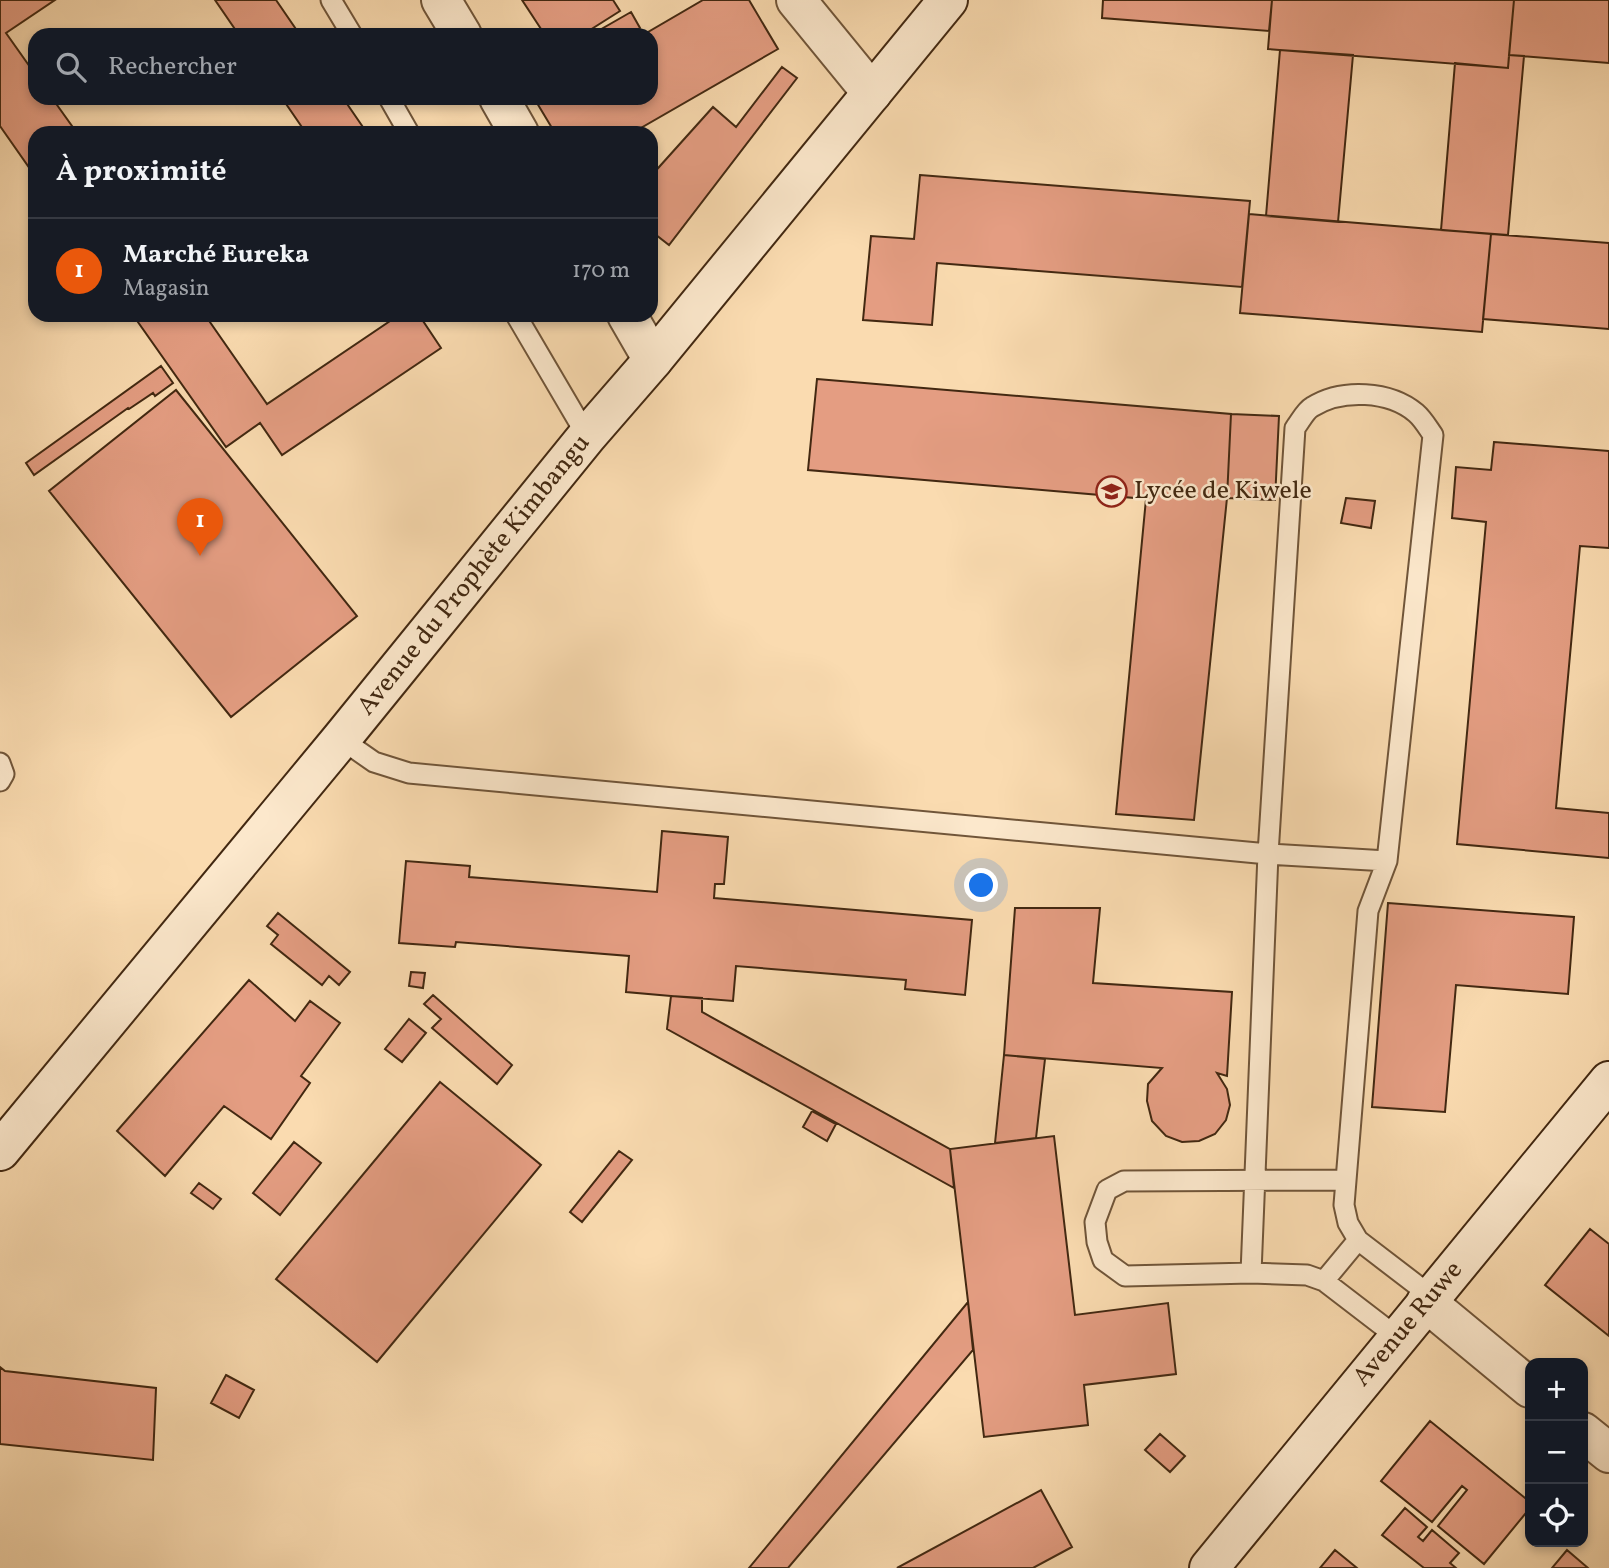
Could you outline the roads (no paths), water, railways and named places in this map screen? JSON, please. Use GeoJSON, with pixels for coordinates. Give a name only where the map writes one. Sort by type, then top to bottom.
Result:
{"type":"FeatureCollection","features":[{"type":"Feature","properties":{"kind":"street"},"geometry":{"type":"LineString","coordinates":[[441,0],[458,28]]}},
{"type":"Feature","properties":{"kind":"street"},"geometry":{"type":"LineString","coordinates":[[796,0],[872,93]]}},
{"type":"Feature","properties":{"kind":"street","name":"Avenue du Prophète Kimbangu"},"geometry":{"type":"LineString","coordinates":[[0,1151],[948,0]]}},
{"type":"Feature","properties":{"kind":"street"},"geometry":{"type":"LineString","coordinates":[[503,105],[515,126]]}},
{"type":"Feature","properties":{"kind":"street"},"geometry":{"type":"LineString","coordinates":[[631,322],[653,360]]}},
{"type":"Feature","properties":{"kind":"street","name":"Avenue Ruwe"},"geometry":{"type":"LineString","coordinates":[[1209,1568],[1609,1081]]}},
{"type":"Feature","properties":{"kind":"street"},"geometry":{"type":"LineString","coordinates":[[1429,1299],[1525,1384]]}},
{"type":"Feature","properties":{"kind":"street"},"geometry":{"type":"LineString","coordinates":[[1588,1436],[1609,1453]]}},
{"type":"Feature","properties":{"kind":"lane"},"geometry":{"type":"LineString","coordinates":[[331,0],[348,28]]}},
{"type":"Feature","properties":{"kind":"lane"},"geometry":{"type":"LineString","coordinates":[[393,105],[405,126]]}},
{"type":"Feature","properties":{"kind":"lane"},"geometry":{"type":"LineString","coordinates":[[520,322],[587,436]]}},
{"type":"Feature","properties":{"kind":"lane"},"geometry":{"type":"LineString","coordinates":[[1251,1273],[1268,854],[1295,428],[1311,407],[1344,395],[1375,394],[1399,402],[1418,415],[1433,435],[1387,861],[1368,911],[1344,1205],[1348,1223],[1358,1240],[1429,1299]]}},
{"type":"Feature","properties":{"kind":"lane"},"geometry":{"type":"LineString","coordinates":[[341,739],[374,762],[409,773],[1268,854],[1387,861]]}},
{"type":"Feature","properties":{"kind":"lane"},"geometry":{"type":"LineString","coordinates":[[0,763],[4,774],[0,781]]}},
{"type":"Feature","properties":{"kind":"lane"},"geometry":{"type":"LineString","coordinates":[[1345,1180],[1124,1181],[1107,1190],[1096,1222],[1097,1241],[1103,1260],[1125,1276],[1251,1273],[1307,1275],[1324,1280],[1397,1337]]}},
{"type":"Feature","properties":{"kind":"lane"},"geometry":{"type":"LineString","coordinates":[[1324,1280],[1358,1240]]}},
{"type":"Feature","properties":{"kind":"place","name":"Lycée de Kiwele"},"geometry":{"type":"Point","coordinates":[1111,491]}},
{"type":"Feature","properties":{"kind":"place","name":"Marché Eureka"},"geometry":{"type":"Point","coordinates":[200,556]}}]}
